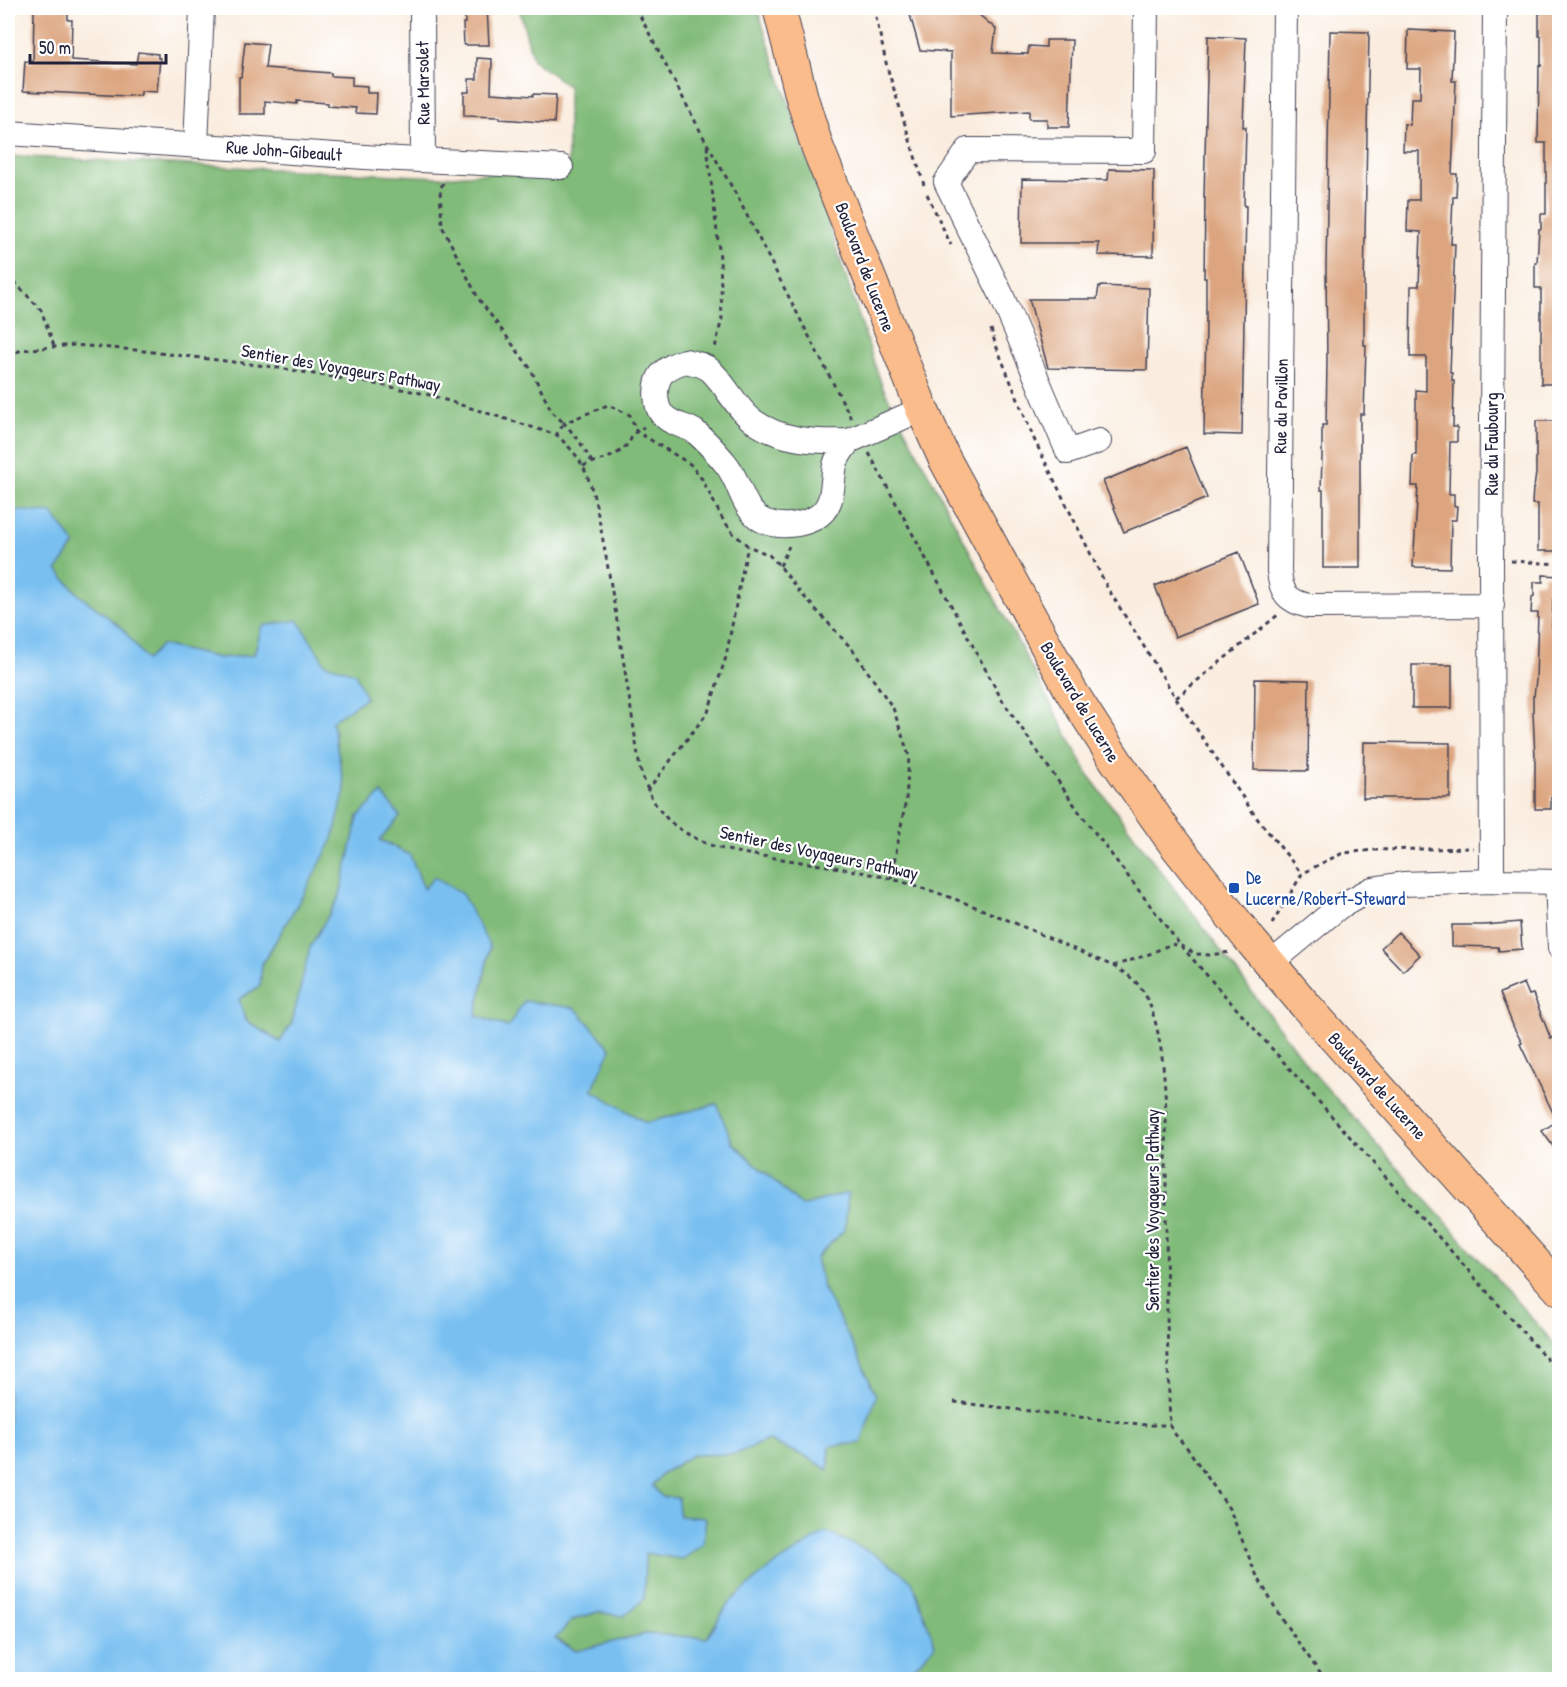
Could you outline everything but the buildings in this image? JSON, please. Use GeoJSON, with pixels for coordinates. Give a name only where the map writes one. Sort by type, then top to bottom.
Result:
{"type":"FeatureCollection","features":[{"type":"Feature","properties":{"kind":"main road","name":"Boulevard de Lucerne"},"geometry":{"type":"LineString","coordinates":[[779,8],[817,146],[922,409],[944,458],[1071,691],[1116,761],[1173,842],[1244,932],[1306,1006],[1560,1290]]}},
{"type":"Feature","properties":{"kind":"street"},"geometry":{"type":"LineString","coordinates":[[196,145],[202,8]]}},
{"type":"Feature","properties":{"kind":"street","name":"Rue Marsolet"},"geometry":{"type":"LineString","coordinates":[[422,8],[423,159]]}},
{"type":"Feature","properties":{"kind":"street"},"geometry":{"type":"LineString","coordinates":[[1099,441],[1068,452],[1000,292],[946,183],[968,150],[1144,151],[1146,8]]}},
{"type":"Feature","properties":{"kind":"street","name":"Rue du Pavillon"},"geometry":{"type":"LineString","coordinates":[[1285,8],[1279,571],[1280,583],[1285,594],[1292,600]]}},
{"type":"Feature","properties":{"kind":"street","name":"Rue du Faubourg"},"geometry":{"type":"LineString","coordinates":[[1492,881],[1491,561],[1495,8]]}},
{"type":"Feature","properties":{"kind":"street","name":"Rue John-Gibeault"},"geometry":{"type":"LineString","coordinates":[[8,133],[380,158],[561,167]]}},
{"type":"Feature","properties":{"kind":"street"},"geometry":{"type":"LineString","coordinates":[[854,439],[841,452],[836,464],[832,495],[828,505],[816,517],[800,524],[783,525],[766,522],[753,514],[731,470],[719,456],[693,431],[664,417],[658,407],[657,386],[661,375],[672,366],[685,361],[699,364],[711,370],[738,406],[751,419],[783,436],[816,442],[854,439],[922,409]]}},
{"type":"Feature","properties":{"kind":"street"},"geometry":{"type":"LineString","coordinates":[[1292,600],[1309,606],[1492,605]]}},
{"type":"Feature","properties":{"kind":"street"},"geometry":{"type":"LineString","coordinates":[[1271,963],[1339,907],[1372,889],[1402,884],[1492,881],[1558,882],[1560,948]]}},
{"type":"Feature","properties":{"kind":"path"},"geometry":{"type":"LineString","coordinates":[[636,8],[737,196],[854,439],[1002,700],[1080,813],[1181,946],[1560,1374]]}},
{"type":"Feature","properties":{"kind":"path"},"geometry":{"type":"LineString","coordinates":[[706,142],[720,258],[722,318],[711,370]]}},
{"type":"Feature","properties":{"kind":"path"},"geometry":{"type":"LineString","coordinates":[[449,161],[441,190],[442,226],[478,298],[530,368],[552,412],[578,438],[592,462]]}},
{"type":"Feature","properties":{"kind":"path"},"geometry":{"type":"LineString","coordinates":[[8,275],[41,310],[54,346]]}},
{"type":"Feature","properties":{"kind":"path","name":"Sentier des Voyageurs Pathway"},"geometry":{"type":"LineString","coordinates":[[8,355],[22,350],[75,345],[266,366],[426,394],[557,435],[583,466],[589,481],[615,605],[640,769],[647,791],[665,816],[677,827],[700,841],[734,852],[844,869],[891,879],[934,892],[1113,966],[1134,978],[1144,992],[1158,1033],[1165,1102],[1170,1425]]}},
{"type":"Feature","properties":{"kind":"path"},"geometry":{"type":"LineString","coordinates":[[557,435],[564,423],[608,405],[630,415],[636,431],[690,464],[702,479],[722,518],[734,533],[748,546],[769,555],[852,649],[893,708],[909,756],[906,800],[891,879]]}},
{"type":"Feature","properties":{"kind":"path"},"geometry":{"type":"LineString","coordinates":[[583,466],[599,462],[625,448],[636,431],[664,417]]}},
{"type":"Feature","properties":{"kind":"path"},"geometry":{"type":"LineString","coordinates":[[647,791],[708,712],[726,657],[748,546]]}},
{"type":"Feature","properties":{"kind":"path"},"geometry":{"type":"LineString","coordinates":[[1491,561],[1560,564]]}},
{"type":"Feature","properties":{"kind":"path"},"geometry":{"type":"LineString","coordinates":[[1176,698],[1279,614],[1292,600]]}},
{"type":"Feature","properties":{"kind":"path"},"geometry":{"type":"LineString","coordinates":[[1272,924],[1302,874],[1322,862],[1343,854],[1374,850],[1478,848]]}},
{"type":"Feature","properties":{"kind":"path"},"geometry":{"type":"LineString","coordinates":[[1113,966],[1147,955],[1167,945],[1181,946],[1196,954],[1205,955],[1236,951]]}},
{"type":"Feature","properties":{"kind":"path"},"geometry":{"type":"LineString","coordinates":[[954,1402],[1147,1425],[1170,1425],[1230,1510],[1255,1572],[1281,1618],[1325,1680]]}},
{"type":"Feature","properties":{"kind":"green space"},"geometry":{"type":"Polygon","coordinates":[[[519,8],[757,8],[882,386],[1089,776],[1310,1069],[1559,1349],[1559,1679],[903,1679],[935,1645],[729,1603],[707,1638],[645,1634],[576,1651],[555,1638],[571,1621],[597,1612],[624,1616],[644,1599],[645,1553],[683,1559],[679,1517],[652,1485],[663,1473],[692,1455],[736,1454],[767,1440],[828,1469],[830,1446],[875,1396],[857,1353],[823,1288],[816,1258],[845,1229],[848,1193],[801,1206],[732,1142],[716,1104],[646,1123],[591,1090],[508,1027],[476,1016],[490,947],[424,889],[410,855],[380,840],[358,817],[340,896],[310,948],[292,1023],[280,1042],[245,1020],[239,999],[260,986],[262,964],[303,895],[345,790],[332,721],[366,698],[254,655],[219,658],[161,645],[147,661],[121,627],[79,595],[57,570],[14,510],[8,515],[8,156],[439,177],[568,167],[568,86],[533,60],[519,8]]]}},
{"type":"Feature","properties":{"kind":"water"},"geometry":{"type":"Polygon","coordinates":[[[13,510],[52,513],[75,544],[57,570],[79,595],[121,627],[147,660],[161,645],[219,658],[254,655],[262,626],[298,620],[325,664],[355,673],[366,698],[332,721],[345,790],[333,839],[262,964],[260,986],[239,999],[245,1020],[280,1042],[292,1023],[310,947],[340,896],[358,817],[382,793],[400,816],[380,840],[410,855],[424,889],[434,877],[462,894],[490,947],[476,1016],[508,1027],[524,1001],[575,1008],[611,1049],[592,1090],[646,1123],[717,1104],[732,1142],[801,1206],[848,1193],[845,1229],[816,1258],[823,1288],[857,1353],[876,1396],[861,1443],[830,1446],[828,1470],[809,1458],[767,1440],[736,1454],[692,1455],[663,1473],[652,1485],[662,1497],[678,1498],[679,1516],[706,1518],[703,1544],[683,1559],[645,1553],[644,1599],[624,1616],[597,1612],[571,1621],[555,1639],[576,1651],[645,1634],[707,1638],[729,1603],[767,1570],[826,1532],[875,1554],[912,1581],[935,1645],[903,1679],[8,1679],[8,515],[13,510]]]}},
{"type":"Feature","properties":{"kind":"place","name":"De Lucerne/Robert-Steward"},"geometry":{"type":"Point","coordinates":[1234,888]}}]}
